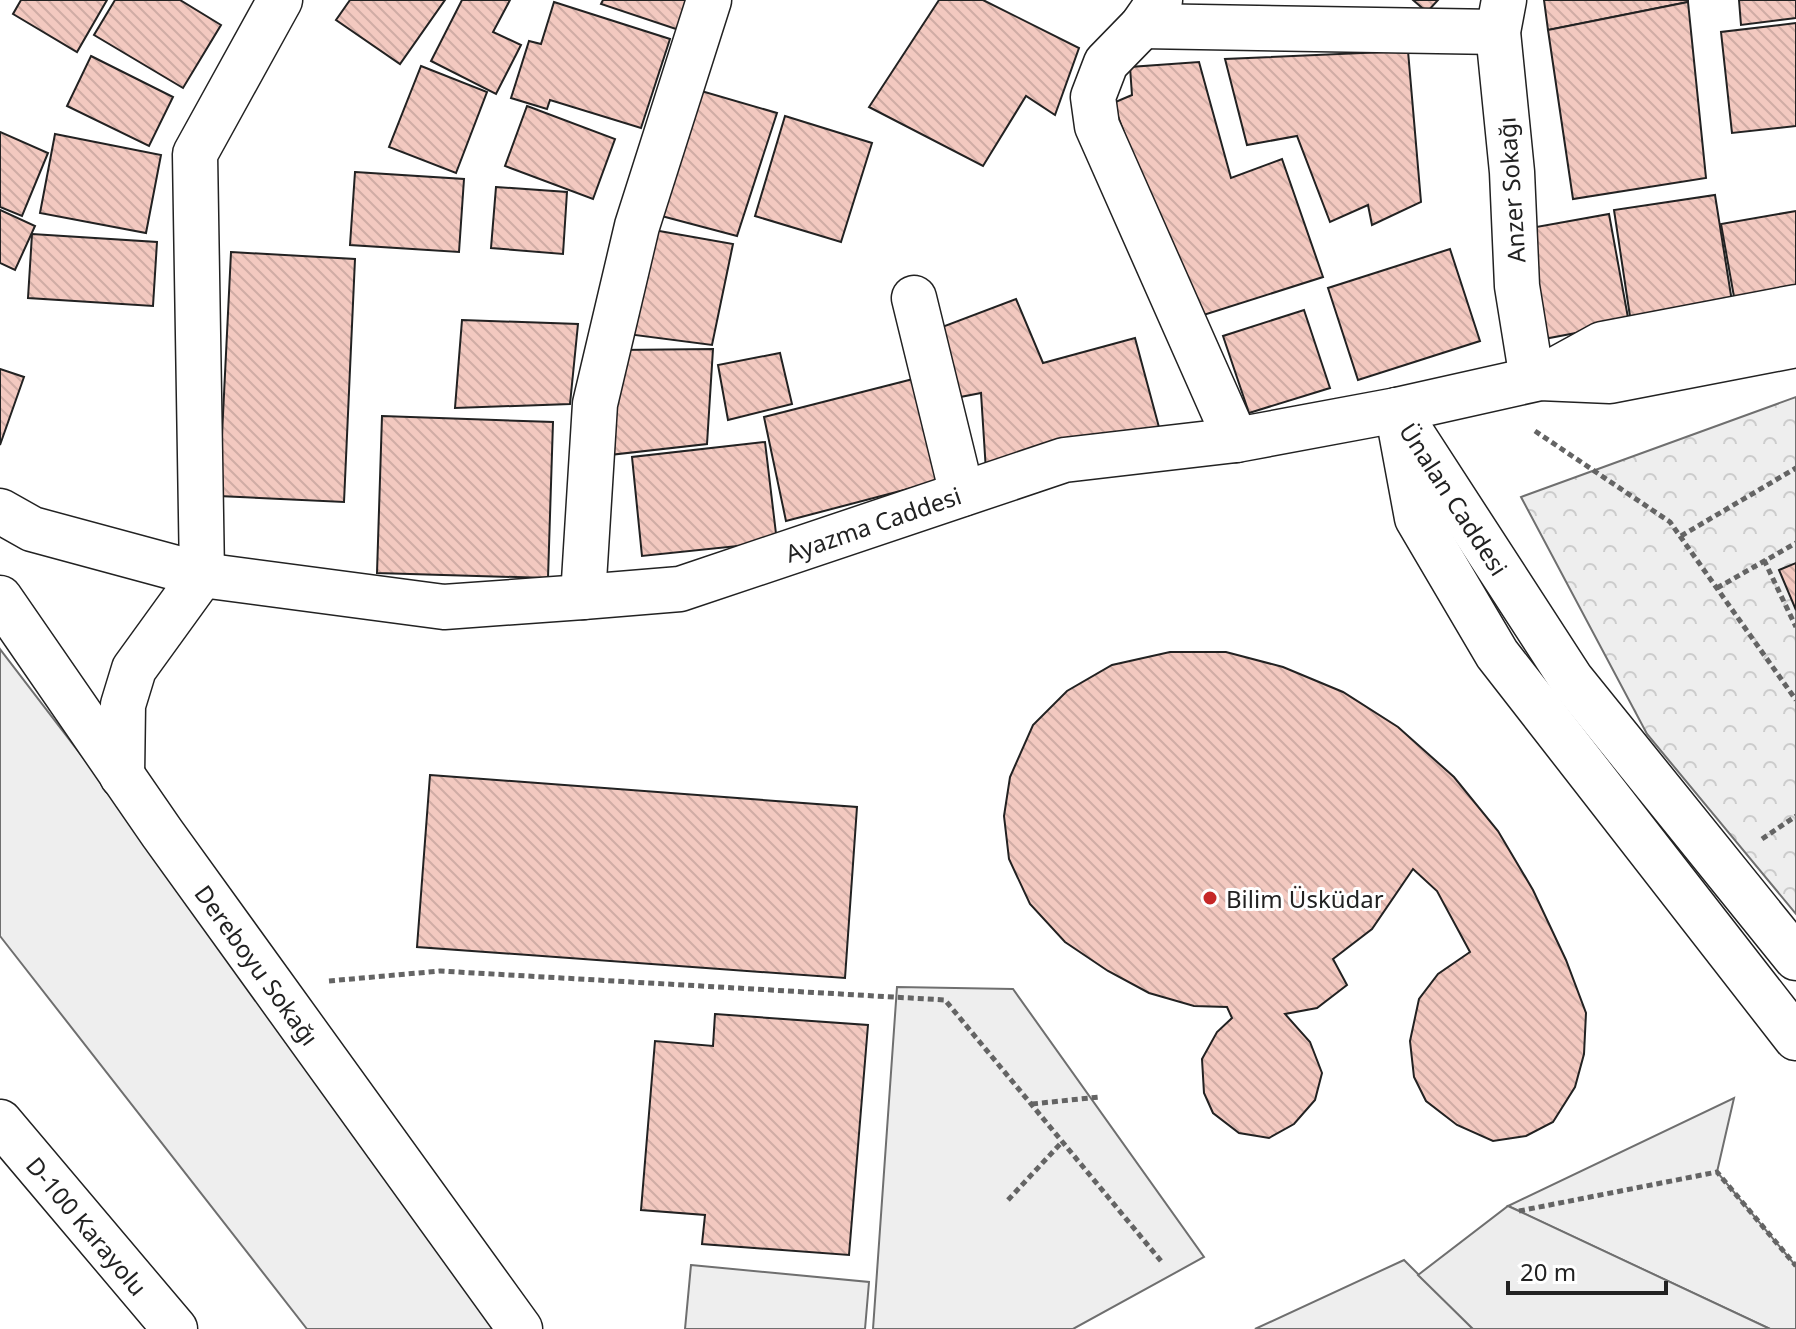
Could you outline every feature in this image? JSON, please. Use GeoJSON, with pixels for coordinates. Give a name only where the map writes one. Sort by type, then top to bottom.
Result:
{"type":"FeatureCollection","features":[{"type":"Feature","properties":{"kind":"main road"},"geometry":{"type":"LineString","coordinates":[[122,776],[123,705],[134,669],[202,575],[195,154],[280,0]]}},
{"type":"Feature","properties":{"kind":"main road"},"geometry":{"type":"LineString","coordinates":[[583,597],[595,404],[637,226],[709,0]]}},
{"type":"Feature","properties":{"kind":"main road"},"geometry":{"type":"LineString","coordinates":[[1236,440],[1097,126],[1093,97],[1106,63],[1151,13],[1501,16]]}},
{"type":"Feature","properties":{"kind":"main road","name":"Anzer Sokağı"},"geometry":{"type":"LineString","coordinates":[[1501,16],[1517,286],[1536,379]]}},
{"type":"Feature","properties":{"kind":"main road"},"geometry":{"type":"LineString","coordinates":[[914,298],[962,494]]}},
{"type":"Feature","properties":{"kind":"main road","name":"Ayazma Caddesi"},"geometry":{"type":"LineString","coordinates":[[0,511],[32,529],[202,575],[444,607],[680,589],[1064,460],[1236,440],[1397,410],[1536,379],[1602,344],[1796,307]]}},
{"type":"Feature","properties":{"kind":"main road","name":"Ayazma Caddesi"},"geometry":{"type":"LineString","coordinates":[[1536,379],[1610,381],[1796,345]]}},
{"type":"Feature","properties":{"kind":"main road","name":"Ünalan Caddesi"},"geometry":{"type":"LineString","coordinates":[[1397,410],[1571,679],[1796,958]]}},
{"type":"Feature","properties":{"kind":"main road","name":"Ünalan Caddesi"},"geometry":{"type":"LineString","coordinates":[[1397,410],[1417,518],[1497,654],[1796,1038]]}},
{"type":"Feature","properties":{"kind":"main road","name":"Dereboyu Sokağı"},"geometry":{"type":"LineString","coordinates":[[0,598],[122,776],[520,1329]]}},
{"type":"Feature","properties":{"kind":"main road","name":"D-100 Karayolu"},"geometry":{"type":"LineString","coordinates":[[0,1122],[175,1329]]}},
{"type":"Feature","properties":{"kind":"path"},"geometry":{"type":"LineString","coordinates":[[1478,393],[1670,522],[1796,700]]}},
{"type":"Feature","properties":{"kind":"path"},"geometry":{"type":"LineString","coordinates":[[1681,536],[1796,468]]}},
{"type":"Feature","properties":{"kind":"path"},"geometry":{"type":"LineString","coordinates":[[1717,588],[1796,543]]}},
{"type":"Feature","properties":{"kind":"path"},"geometry":{"type":"LineString","coordinates":[[1764,560],[1796,627]]}},
{"type":"Feature","properties":{"kind":"path"},"geometry":{"type":"LineString","coordinates":[[273,986],[440,971],[945,1000],[1161,1261]]}},
{"type":"Feature","properties":{"kind":"path"},"geometry":{"type":"LineString","coordinates":[[1031,1104],[1099,1097]]}},
{"type":"Feature","properties":{"kind":"path"},"geometry":{"type":"LineString","coordinates":[[1008,1200],[1062,1142]]}},
{"type":"Feature","properties":{"kind":"path"},"geometry":{"type":"LineString","coordinates":[[1519,1211],[1717,1172],[1796,1266]]}},
{"type":"Feature","properties":{"kind":"green space"},"geometry":{"type":"Polygon","coordinates":[[[1796,397],[1796,914],[1647,734],[1521,497],[1796,397]]]}},
{"type":"Feature","properties":{"kind":"green space"},"geometry":{"type":"Polygon","coordinates":[[[0,649],[121,807],[495,1329],[307,1329],[0,936],[0,649]]]}},
{"type":"Feature","properties":{"kind":"green space"},"geometry":{"type":"Polygon","coordinates":[[[897,987],[1013,989],[1204,1257],[1073,1329],[873,1329],[897,987]]]}},
{"type":"Feature","properties":{"kind":"green space"},"geometry":{"type":"Polygon","coordinates":[[[1734,1098],[1717,1172],[1796,1266],[1796,1329],[1770,1329],[1508,1206],[1734,1098]]]}},
{"type":"Feature","properties":{"kind":"green space"},"geometry":{"type":"Polygon","coordinates":[[[1404,1260],[1473,1329],[1255,1329],[1404,1260]]]}},
{"type":"Feature","properties":{"kind":"green space"},"geometry":{"type":"Polygon","coordinates":[[[691,1265],[869,1282],[865,1329],[685,1329],[691,1265]]]}},
{"type":"Feature","properties":{"kind":"shaded area"},"geometry":{"type":"Polygon","coordinates":[[[1508,1206],[1770,1329],[1473,1329],[1418,1275],[1508,1206]]]}},
{"type":"Feature","properties":{"kind":"building"},"geometry":{"type":"Polygon","coordinates":[[[21,0],[107,0],[77,52],[13,14],[21,0]]]}},
{"type":"Feature","properties":{"kind":"building"},"geometry":{"type":"Polygon","coordinates":[[[115,0],[180,0],[221,25],[183,88],[94,35],[115,0]]]}},
{"type":"Feature","properties":{"kind":"building"},"geometry":{"type":"Polygon","coordinates":[[[350,0],[445,0],[400,64],[336,20],[350,0]]]}},
{"type":"Feature","properties":{"kind":"building"},"geometry":{"type":"Polygon","coordinates":[[[462,0],[510,0],[493,32],[521,45],[496,94],[431,61],[462,0]]]}},
{"type":"Feature","properties":{"kind":"building"},"geometry":{"type":"Polygon","coordinates":[[[603,0],[693,0],[679,30],[601,4],[603,0]]]}},
{"type":"Feature","properties":{"kind":"building"},"geometry":{"type":"Polygon","coordinates":[[[939,0],[983,0],[1079,48],[1055,115],[1026,96],[983,166],[869,107],[939,0]]]}},
{"type":"Feature","properties":{"kind":"building"},"geometry":{"type":"Polygon","coordinates":[[[1413,0],[1438,0],[1427,12],[1413,0]]]}},
{"type":"Feature","properties":{"kind":"building"},"geometry":{"type":"Polygon","coordinates":[[[1544,0],[1688,0],[1688,2],[1548,30],[1544,0]]]}},
{"type":"Feature","properties":{"kind":"building"},"geometry":{"type":"Polygon","coordinates":[[[1739,0],[1796,0],[1796,18],[1741,25],[1739,0]]]}},
{"type":"Feature","properties":{"kind":"building"},"geometry":{"type":"Polygon","coordinates":[[[554,2],[670,39],[641,128],[550,100],[547,109],[511,98],[529,41],[541,44],[554,2]]]}},
{"type":"Feature","properties":{"kind":"building"},"geometry":{"type":"Polygon","coordinates":[[[1688,2],[1706,178],[1573,199],[1548,30],[1688,2]]]}},
{"type":"Feature","properties":{"kind":"building"},"geometry":{"type":"Polygon","coordinates":[[[1796,23],[1796,126],[1732,133],[1721,32],[1796,23]]]}},
{"type":"Feature","properties":{"kind":"building"},"geometry":{"type":"Polygon","coordinates":[[[1408,51],[1421,202],[1372,225],[1368,205],[1330,222],[1297,136],[1247,145],[1225,59],[1408,51]]]}},
{"type":"Feature","properties":{"kind":"building"},"geometry":{"type":"Polygon","coordinates":[[[91,56],[173,97],[149,146],[67,106],[91,56]]]}},
{"type":"Feature","properties":{"kind":"building"},"geometry":{"type":"Polygon","coordinates":[[[1199,62],[1231,178],[1282,159],[1323,277],[1194,318],[1113,103],[1132,95],[1130,67],[1199,62]]]}},
{"type":"Feature","properties":{"kind":"building"},"geometry":{"type":"Polygon","coordinates":[[[421,66],[487,92],[456,173],[389,147],[421,66]]]}},
{"type":"Feature","properties":{"kind":"building"},"geometry":{"type":"Polygon","coordinates":[[[691,88],[777,113],[737,236],[654,214],[691,88]]]}},
{"type":"Feature","properties":{"kind":"building"},"geometry":{"type":"Polygon","coordinates":[[[527,106],[615,139],[593,199],[505,166],[527,106]]]}},
{"type":"Feature","properties":{"kind":"building"},"geometry":{"type":"Polygon","coordinates":[[[785,116],[872,143],[841,242],[755,216],[785,116]]]}},
{"type":"Feature","properties":{"kind":"building"},"geometry":{"type":"Polygon","coordinates":[[[0,132],[48,153],[22,216],[0,207],[0,132]]]}},
{"type":"Feature","properties":{"kind":"building"},"geometry":{"type":"Polygon","coordinates":[[[55,134],[161,155],[146,233],[40,213],[55,134]]]}},
{"type":"Feature","properties":{"kind":"building"},"geometry":{"type":"Polygon","coordinates":[[[355,172],[464,179],[459,252],[350,245],[355,172]]]}},
{"type":"Feature","properties":{"kind":"building"},"geometry":{"type":"Polygon","coordinates":[[[496,187],[567,192],[563,254],[491,248],[496,187]]]}},
{"type":"Feature","properties":{"kind":"building"},"geometry":{"type":"Polygon","coordinates":[[[1715,195],[1733,308],[1631,323],[1614,210],[1715,195]]]}},
{"type":"Feature","properties":{"kind":"building"},"geometry":{"type":"Polygon","coordinates":[[[0,210],[35,226],[15,270],[0,263],[0,210]]]}},
{"type":"Feature","properties":{"kind":"building"},"geometry":{"type":"Polygon","coordinates":[[[1796,211],[1796,298],[1736,308],[1721,224],[1796,211]]]}},
{"type":"Feature","properties":{"kind":"building"},"geometry":{"type":"Polygon","coordinates":[[[1609,214],[1629,323],[1544,339],[1525,229],[1609,214]]]}},
{"type":"Feature","properties":{"kind":"building"},"geometry":{"type":"Polygon","coordinates":[[[648,229],[733,244],[712,345],[627,334],[648,229]]]}},
{"type":"Feature","properties":{"kind":"building"},"geometry":{"type":"Polygon","coordinates":[[[32,234],[157,242],[153,306],[28,298],[32,234]]]}},
{"type":"Feature","properties":{"kind":"building"},"geometry":{"type":"Polygon","coordinates":[[[1450,249],[1480,341],[1358,380],[1328,288],[1450,249]]]}},
{"type":"Feature","properties":{"kind":"building"},"geometry":{"type":"Polygon","coordinates":[[[231,252],[355,259],[344,502],[219,496],[231,252]]]}},
{"type":"Feature","properties":{"kind":"building"},"geometry":{"type":"Polygon","coordinates":[[[1016,299],[1043,363],[1135,338],[1160,431],[986,471],[981,393],[955,398],[934,330],[1016,299]]]}},
{"type":"Feature","properties":{"kind":"building"},"geometry":{"type":"Polygon","coordinates":[[[1304,310],[1330,388],[1249,413],[1223,336],[1304,310]]]}},
{"type":"Feature","properties":{"kind":"building"},"geometry":{"type":"Polygon","coordinates":[[[462,320],[578,324],[570,404],[455,408],[462,320]]]}},
{"type":"Feature","properties":{"kind":"building"},"geometry":{"type":"Polygon","coordinates":[[[713,349],[707,444],[609,455],[617,350],[713,349]]]}},
{"type":"Feature","properties":{"kind":"building"},"geometry":{"type":"Polygon","coordinates":[[[780,353],[792,404],[728,420],[718,365],[780,353]]]}},
{"type":"Feature","properties":{"kind":"building"},"geometry":{"type":"Polygon","coordinates":[[[0,369],[24,377],[0,445],[0,369]]]}},
{"type":"Feature","properties":{"kind":"building"},"geometry":{"type":"Polygon","coordinates":[[[917,378],[946,479],[786,521],[764,417],[917,378]]]}},
{"type":"Feature","properties":{"kind":"building"},"geometry":{"type":"Polygon","coordinates":[[[382,416],[553,422],[548,578],[377,573],[382,416]]]}},
{"type":"Feature","properties":{"kind":"building"},"geometry":{"type":"Polygon","coordinates":[[[765,442],[777,542],[642,556],[632,457],[765,442]]]}},
{"type":"Feature","properties":{"kind":"building"},"geometry":{"type":"Polygon","coordinates":[[[1796,563],[1796,610],[1779,570],[1796,563]]]}},
{"type":"Feature","properties":{"kind":"building","name":"Bilim Üsküdar"},"geometry":{"type":"Polygon","coordinates":[[[1170,652],[1226,652],[1283,667],[1343,692],[1398,727],[1454,777],[1498,831],[1533,890],[1566,960],[1586,1013],[1584,1054],[1575,1087],[1553,1122],[1526,1136],[1493,1141],[1457,1125],[1426,1101],[1414,1077],[1410,1041],[1419,999],[1438,974],[1470,952],[1437,891],[1413,869],[1372,929],[1333,959],[1347,985],[1317,1008],[1285,1014],[1310,1042],[1322,1073],[1315,1100],[1294,1124],[1269,1138],[1239,1133],[1213,1113],[1204,1093],[1202,1059],[1217,1032],[1232,1018],[1227,1007],[1194,1006],[1149,993],[1108,971],[1065,942],[1030,904],[1009,859],[1004,816],[1010,777],[1033,725],[1067,691],[1112,665],[1170,652]]]}},
{"type":"Feature","properties":{"kind":"building"},"geometry":{"type":"Polygon","coordinates":[[[430,775],[857,807],[845,978],[417,947],[430,775]]]}},
{"type":"Feature","properties":{"kind":"building"},"geometry":{"type":"Polygon","coordinates":[[[715,1014],[868,1025],[849,1255],[702,1244],[705,1215],[641,1210],[655,1041],[713,1046],[715,1014]]]}},
{"type":"Feature","properties":{"kind":"place","name":"Bilim Üsküdar"},"geometry":{"type":"Point","coordinates":[1210,898]}}]}
